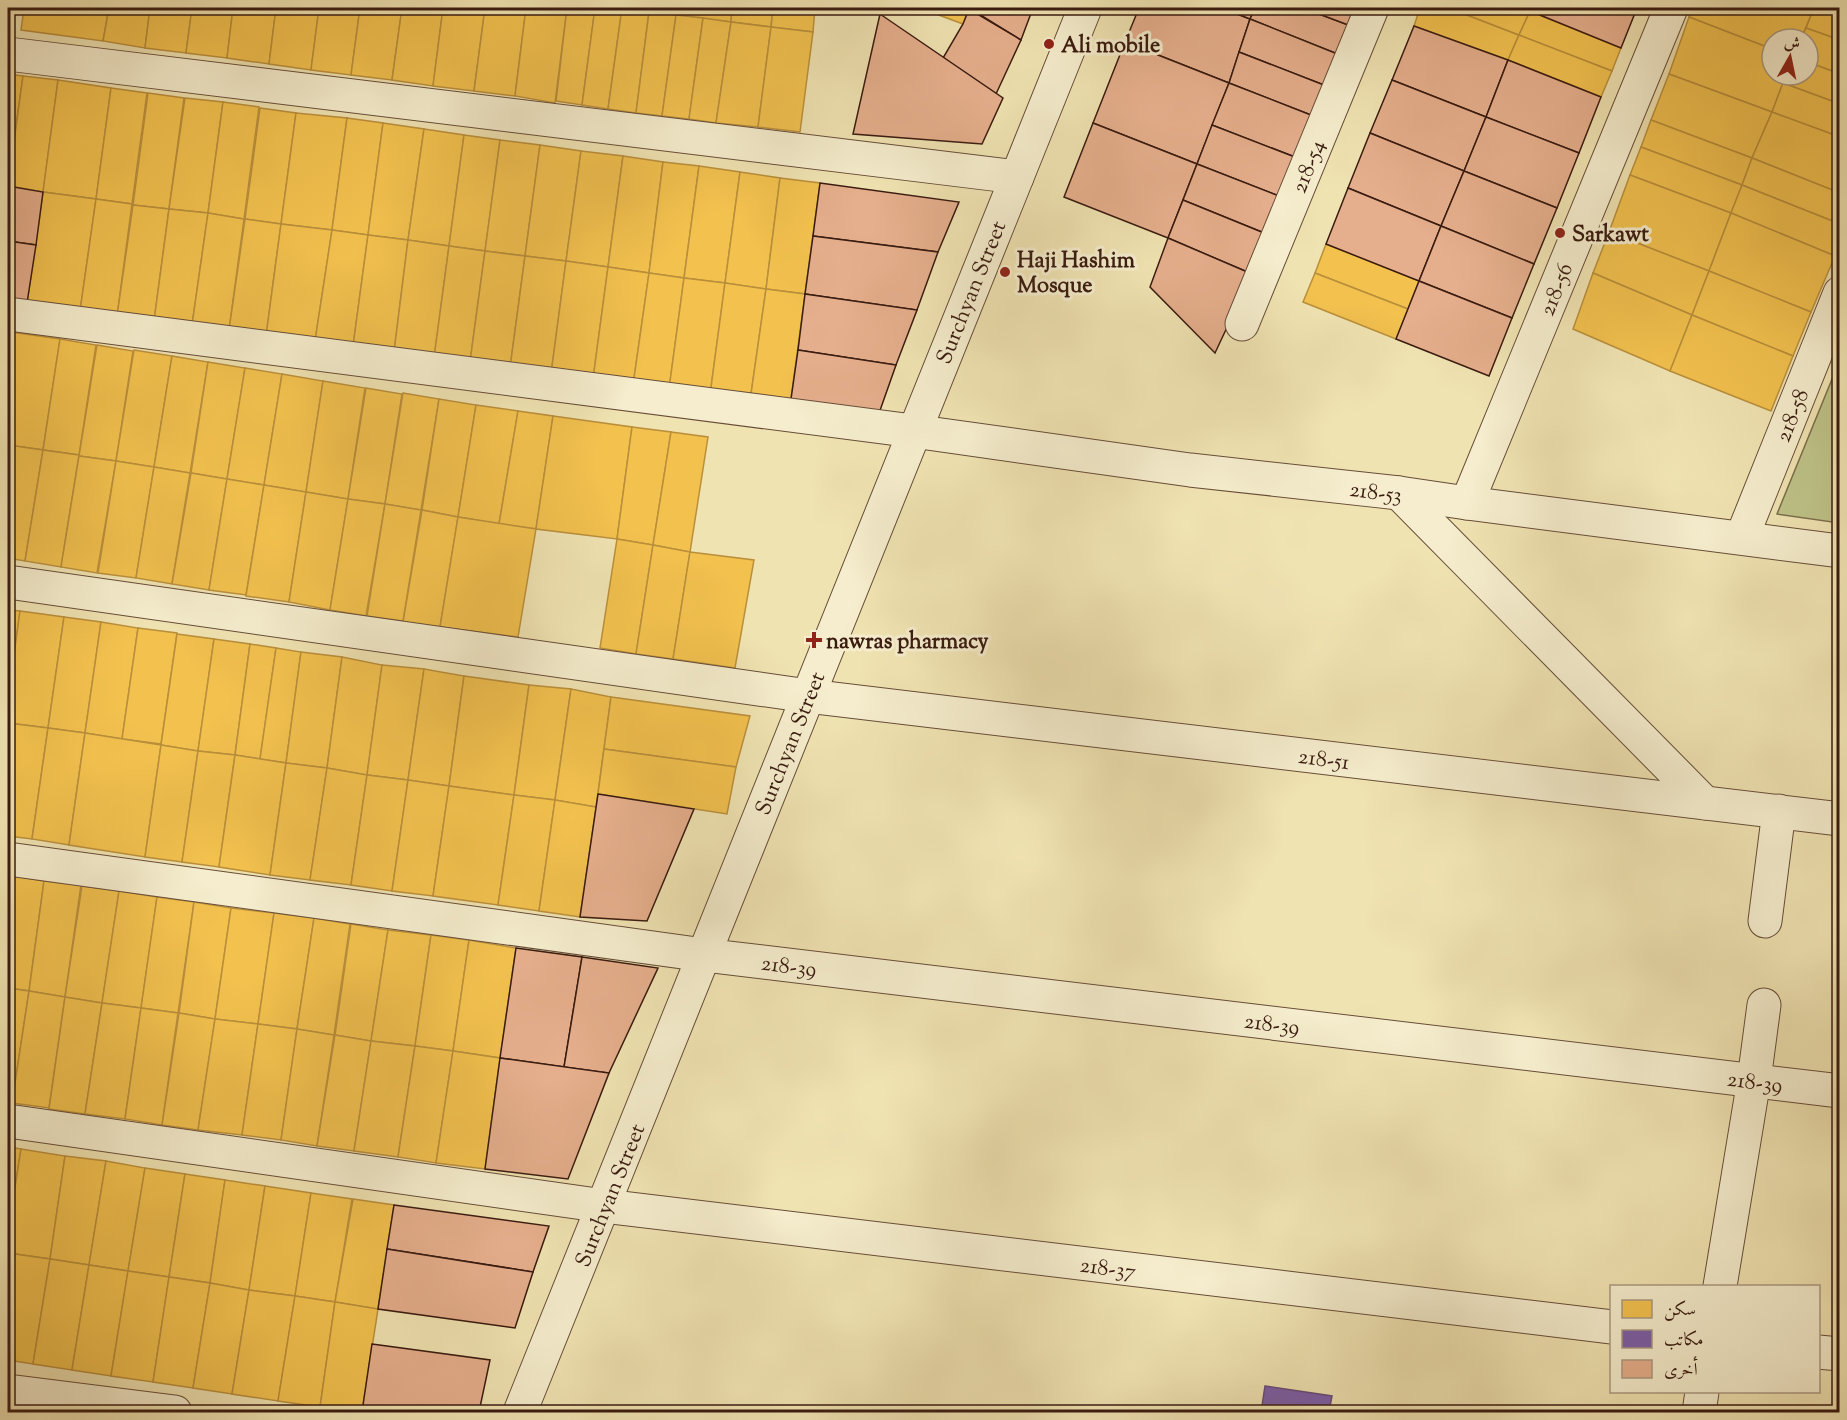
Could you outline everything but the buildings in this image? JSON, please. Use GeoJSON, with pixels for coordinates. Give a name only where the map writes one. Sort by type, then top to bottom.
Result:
{"type":"FeatureCollection","features":[{"type":"Feature","properties":{"kind":"street","name":"Surchyan Street"},"geometry":{"type":"LineString","coordinates":[[520,1413],[1085,8]]}},
{"type":"Feature","properties":{"kind":"street","name":"218-54"},"geometry":{"type":"LineString","coordinates":[[1242,324],[1372,8]]}},
{"type":"Feature","properties":{"kind":"street","name":"218-56"},"geometry":{"type":"LineString","coordinates":[[1467,503],[1671,8]]}},
{"type":"Feature","properties":{"kind":"street"},"geometry":{"type":"LineString","coordinates":[[8,54],[1017,177]]}},
{"type":"Feature","properties":{"kind":"street","name":"218-58"},"geometry":{"type":"LineString","coordinates":[[1742,537],[1839,293]]}},
{"type":"Feature","properties":{"kind":"street","name":"218-53"},"geometry":{"type":"LineString","coordinates":[[8,314],[913,431],[1190,470],[1399,493],[1839,551]]}},
{"type":"Feature","properties":{"kind":"street"},"geometry":{"type":"LineString","coordinates":[[1399,493],[1705,803]]}},
{"type":"Feature","properties":{"kind":"street","name":"218-51"},"geometry":{"type":"LineString","coordinates":[[8,582],[808,696],[1839,819]]}},
{"type":"Feature","properties":{"kind":"street"},"geometry":{"type":"LineString","coordinates":[[1766,921],[1779,812]]}},
{"type":"Feature","properties":{"kind":"street","name":"218-39"},"geometry":{"type":"LineString","coordinates":[[8,859],[704,955],[1839,1091]]}},
{"type":"Feature","properties":{"kind":"street"},"geometry":{"type":"LineString","coordinates":[[1720,1285],[1764,1005]]}},
{"type":"Feature","properties":{"kind":"street","name":"218-37"},"geometry":{"type":"LineString","coordinates":[[8,1121],[604,1206],[1610,1327]]}},
{"type":"Feature","properties":{"kind":"street"},"geometry":{"type":"LineString","coordinates":[[1820,1352],[1839,1354]]}},
{"type":"Feature","properties":{"kind":"street"},"geometry":{"type":"LineString","coordinates":[[8,1391],[175,1413]]}},
{"type":"Feature","properties":{"kind":"street"},"geometry":{"type":"LineString","coordinates":[[1699,1413],[1702,1393]]}},
{"type":"Feature","properties":{"kind":"green space"},"geometry":{"type":"Polygon","coordinates":[[[1839,362],[1839,523],[1777,514],[1839,362]]]}},
{"type":"Feature","properties":{"kind":"place","name":"Ali mobile"},"geometry":{"type":"Point","coordinates":[1049,44]}},
{"type":"Feature","properties":{"kind":"place","name":"Sarkawt"},"geometry":{"type":"Point","coordinates":[1560,233]}},
{"type":"Feature","properties":{"kind":"place","name":"Haji Hashim Mosque"},"geometry":{"type":"Point","coordinates":[1005,272]}},
{"type":"Feature","properties":{"kind":"place","name":"nawras pharmacy"},"geometry":{"type":"Point","coordinates":[814,640]}}]}
